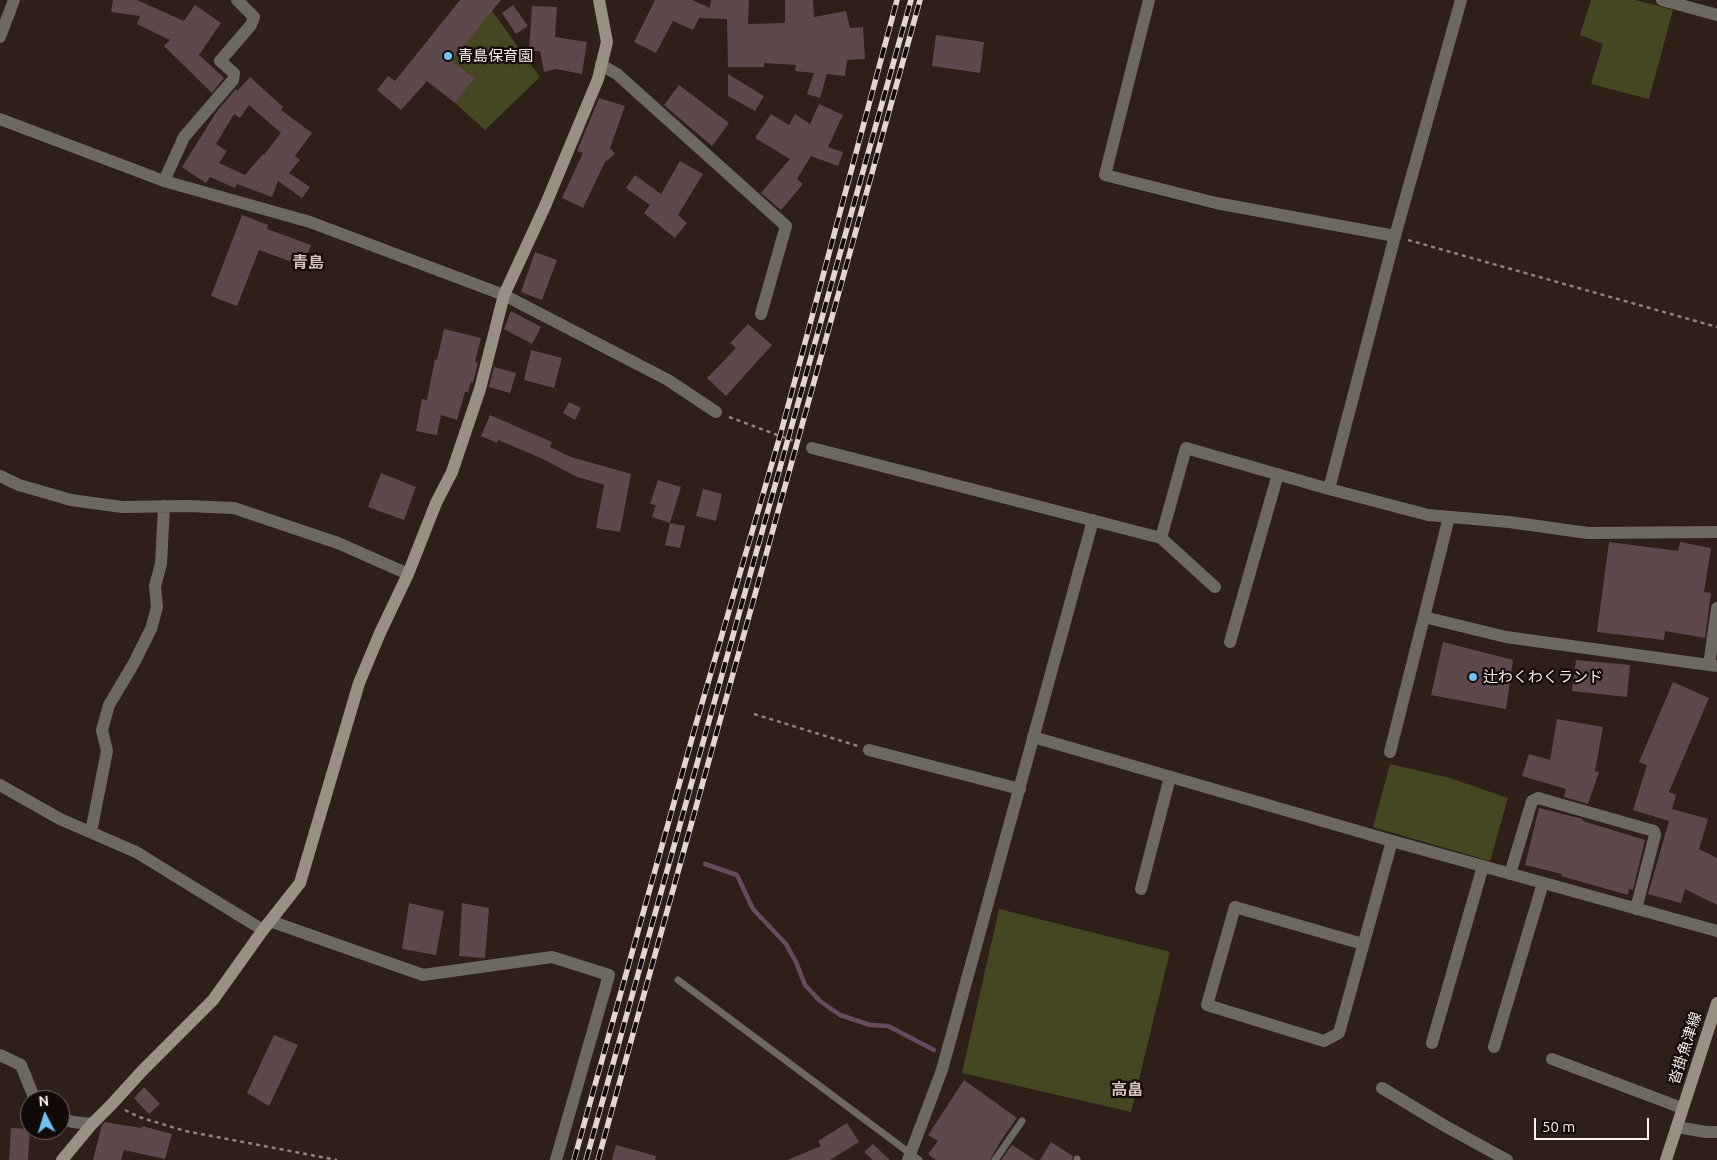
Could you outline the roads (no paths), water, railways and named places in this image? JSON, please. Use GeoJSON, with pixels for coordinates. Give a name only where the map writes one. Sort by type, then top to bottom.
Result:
{"type":"FeatureCollection","features":[{"type":"Feature","properties":{"kind":"street"},"geometry":{"type":"LineString","coordinates":[[0,37],[14,0]]}},
{"type":"Feature","properties":{"kind":"street"},"geometry":{"type":"LineString","coordinates":[[164,181],[184,137],[233,80],[234,73],[220,61],[251,25],[254,17],[237,0]]}},
{"type":"Feature","properties":{"kind":"street"},"geometry":{"type":"LineString","coordinates":[[62,1160],[142,1070],[213,1000],[266,925],[300,883],[359,684],[380,633],[408,574],[436,502],[452,472],[480,389],[504,295],[545,206],[598,79],[607,42],[599,0]]}},
{"type":"Feature","properties":{"kind":"street"},"geometry":{"type":"LineString","coordinates":[[1149,0],[1105,175],[1216,202],[1395,236]]}},
{"type":"Feature","properties":{"kind":"street"},"geometry":{"type":"LineString","coordinates":[[1329,489],[1395,236],[1461,0]]}},
{"type":"Feature","properties":{"kind":"street"},"geometry":{"type":"LineString","coordinates":[[1662,0],[1717,15]]}},
{"type":"Feature","properties":{"kind":"street"},"geometry":{"type":"LineString","coordinates":[[601,66],[617,74],[786,226],[761,314]]}},
{"type":"Feature","properties":{"kind":"street"},"geometry":{"type":"LineString","coordinates":[[0,119],[164,181],[310,222],[504,295],[668,380],[716,412]]}},
{"type":"Feature","properties":{"kind":"street"},"geometry":{"type":"LineString","coordinates":[[812,448],[1161,538],[1214,587]]}},
{"type":"Feature","properties":{"kind":"street"},"geometry":{"type":"LineString","coordinates":[[1161,538],[1186,448],[1428,515],[1509,522],[1588,533],[1717,532]]}},
{"type":"Feature","properties":{"kind":"street"},"geometry":{"type":"LineString","coordinates":[[1230,642],[1278,474]]}},
{"type":"Feature","properties":{"kind":"street"},"geometry":{"type":"LineString","coordinates":[[0,476],[19,485],[71,500],[122,507],[234,508],[338,543],[408,574]]}},
{"type":"Feature","properties":{"kind":"street"},"geometry":{"type":"LineString","coordinates":[[90,832],[107,751],[102,730],[109,705],[134,663],[151,629],[158,607],[155,586],[161,564],[164,506]]}},
{"type":"Feature","properties":{"kind":"street"},"geometry":{"type":"LineString","coordinates":[[1390,752],[1449,517]]}},
{"type":"Feature","properties":{"kind":"street"},"geometry":{"type":"LineString","coordinates":[[913,1158],[942,1070],[1093,520]]}},
{"type":"Feature","properties":{"kind":"street"},"geometry":{"type":"LineString","coordinates":[[1424,618],[1506,637],[1713,665],[1717,608]]}},
{"type":"Feature","properties":{"kind":"street"},"geometry":{"type":"LineString","coordinates":[[1033,738],[1392,841],[1717,931]]}},
{"type":"Feature","properties":{"kind":"street"},"geometry":{"type":"LineString","coordinates":[[869,750],[1020,789]]}},
{"type":"Feature","properties":{"kind":"street"},"geometry":{"type":"LineString","coordinates":[[1141,889],[1170,777]]}},
{"type":"Feature","properties":{"kind":"street"},"geometry":{"type":"LineString","coordinates":[[2,789],[60,819],[136,852],[266,925],[423,975],[552,957],[609,975],[556,1160]]}},
{"type":"Feature","properties":{"kind":"street"},"geometry":{"type":"LineString","coordinates":[[1510,874],[1532,801],[1538,798],[1654,831],[1655,835],[1636,909]]}},
{"type":"Feature","properties":{"kind":"street"},"geometry":{"type":"LineString","coordinates":[[1363,944],[1235,907],[1207,1005],[1324,1041],[1339,1033],[1392,841]]}},
{"type":"Feature","properties":{"kind":"street"},"geometry":{"type":"LineString","coordinates":[[1432,1043],[1483,866]]}},
{"type":"Feature","properties":{"kind":"street"},"geometry":{"type":"LineString","coordinates":[[1494,1047],[1543,883]]}},
{"type":"Feature","properties":{"kind":"street","name":"沓掛魚津線"},"geometry":{"type":"LineString","coordinates":[[1666,1160],[1717,1003]]}},
{"type":"Feature","properties":{"kind":"street"},"geometry":{"type":"LineString","coordinates":[[0,1055],[21,1065],[31,1090]]}},
{"type":"Feature","properties":{"kind":"street"},"geometry":{"type":"LineString","coordinates":[[1552,1059],[1682,1108]]}},
{"type":"Feature","properties":{"kind":"street"},"geometry":{"type":"LineString","coordinates":[[1382,1088],[1507,1160]]}},
{"type":"Feature","properties":{"kind":"street"},"geometry":{"type":"LineString","coordinates":[[70,1121],[92,1124]]}},
{"type":"Feature","properties":{"kind":"street"},"geometry":{"type":"LineString","coordinates":[[1677,1127],[1717,1132]]}},
{"type":"Feature","properties":{"kind":"lane"},"geometry":{"type":"LineString","coordinates":[[678,980],[913,1158]]}},
{"type":"Feature","properties":{"kind":"lane"},"geometry":{"type":"LineString","coordinates":[[995,1160],[1022,1121]]}},
{"type":"Feature","properties":{"kind":"waterway"},"geometry":{"type":"LineString","coordinates":[[705,864],[737,875],[753,909],[786,944],[796,962],[805,985],[820,1001],[840,1015],[870,1025],[888,1026],[934,1050]]}},
{"type":"Feature","properties":{"kind":"railway"},"geometry":{"type":"LineString","coordinates":[[574,1160],[698,717],[780,436],[897,0]]}},
{"type":"Feature","properties":{"kind":"railway"},"geometry":{"type":"LineString","coordinates":[[586,1160],[911,0]]}},
{"type":"Feature","properties":{"kind":"railway"},"geometry":{"type":"LineString","coordinates":[[598,1160],[920,0]]}},
{"type":"Feature","properties":{"kind":"place","name":"青島保育園"},"geometry":{"type":"Point","coordinates":[448,56]}},
{"type":"Feature","properties":{"kind":"place","name":"辻わくわくランド"},"geometry":{"type":"Point","coordinates":[1473,677]}},
{"type":"Feature","properties":{"kind":"district","name":"青島"},"geometry":{"type":"Point","coordinates":[308,263]}},
{"type":"Feature","properties":{"kind":"district","name":"高畠"},"geometry":{"type":"Point","coordinates":[1127,1090]}}]}
